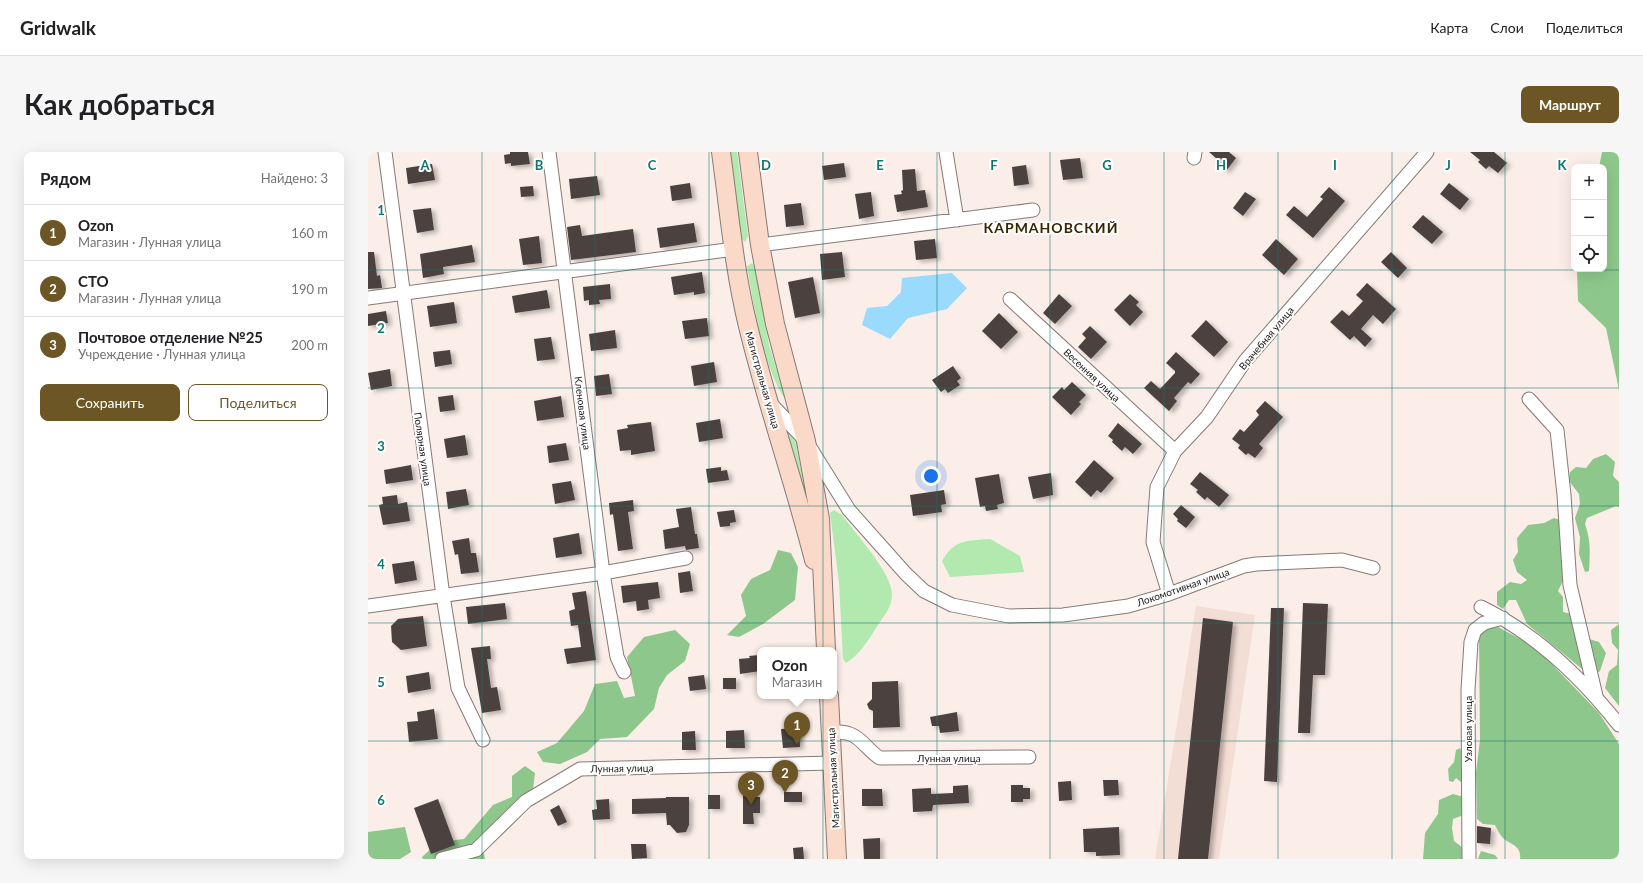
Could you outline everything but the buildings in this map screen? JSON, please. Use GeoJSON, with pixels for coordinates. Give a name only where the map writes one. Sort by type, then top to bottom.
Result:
{"type":"FeatureCollection","features":[{"type":"Feature","properties":{"kind":"main road","name":"Магистральная улица"},"geometry":{"type":"LineString","coordinates":[[721,152],[734,249],[747,325],[803,518],[824,604]]}},
{"type":"Feature","properties":{"kind":"main road","name":"Магистральная улица"},"geometry":{"type":"LineString","coordinates":[[748,152],[760,245],[775,324],[806,441],[820,519],[826,647]]}},
{"type":"Feature","properties":{"kind":"main road"},"geometry":{"type":"LineString","coordinates":[[734,249],[760,245]]}},
{"type":"Feature","properties":{"kind":"main road","name":"Магистральная улица"},"geometry":{"type":"LineString","coordinates":[[829,699],[837,859]]}},
{"type":"Feature","properties":{"kind":"street","name":"Полярная улица"},"geometry":{"type":"LineString","coordinates":[[385,152],[402,294],[443,596],[458,688],[483,740]]}},
{"type":"Feature","properties":{"kind":"street","name":"Кленовая улица"},"geometry":{"type":"LineString","coordinates":[[550,152],[603,573],[616,657],[624,672]]}},
{"type":"Feature","properties":{"kind":"street"},"geometry":{"type":"LineString","coordinates":[[946,152],[957,220]]}},
{"type":"Feature","properties":{"kind":"street","name":"Врачебная улица"},"geometry":{"type":"LineString","coordinates":[[1169,594],[1153,542],[1157,487],[1175,452],[1207,417],[1245,361],[1270,331],[1427,152]]}},
{"type":"Feature","properties":{"kind":"street"},"geometry":{"type":"LineString","coordinates":[[760,245],[1033,210]]}},
{"type":"Feature","properties":{"kind":"street"},"geometry":{"type":"LineString","coordinates":[[368,298],[566,270],[734,249]]}},
{"type":"Feature","properties":{"kind":"street","name":"Весенняя улица"},"geometry":{"type":"LineString","coordinates":[[1010,299],[1175,452]]}},
{"type":"Feature","properties":{"kind":"street"},"geometry":{"type":"LineString","coordinates":[[1529,399],[1557,430],[1564,495],[1570,585],[1596,696]]}},
{"type":"Feature","properties":{"kind":"street","name":"Локомотивная улица"},"geometry":{"type":"LineString","coordinates":[[768,400],[806,441],[849,510],[906,574],[924,591],[952,605],[1009,616],[1063,615],[1128,606],[1169,594],[1244,566],[1256,564],[1342,560],[1374,568]]}},
{"type":"Feature","properties":{"kind":"street"},"geometry":{"type":"LineString","coordinates":[[368,606],[603,573],[686,558]]}},
{"type":"Feature","properties":{"kind":"street"},"geometry":{"type":"LineString","coordinates":[[1481,607],[1503,618],[1545,647],[1596,696],[1619,725]]}},
{"type":"Feature","properties":{"kind":"street","name":"Узловая улица"},"geometry":{"type":"LineString","coordinates":[[1469,859],[1468,690],[1471,642],[1475,630],[1484,623],[1503,618]]}},
{"type":"Feature","properties":{"kind":"street","name":"Лунная улица"},"geometry":{"type":"LineString","coordinates":[[830,731],[850,734],[860,741],[871,753],[880,758],[1029,757]]}},
{"type":"Feature","properties":{"kind":"street","name":"Лунная улица"},"geometry":{"type":"LineString","coordinates":[[442,859],[479,854],[526,800],[580,769],[832,763]]}},
{"type":"Feature","properties":{"kind":"shaded area"},"geometry":{"type":"Polygon","coordinates":[[[1196,606],[1255,615],[1219,859],[1155,859],[1196,606]]]}},
{"type":"Feature","properties":{"kind":"green space"},"geometry":{"type":"Polygon","coordinates":[[[729,152],[737,152],[748,236],[745,242],[740,237],[729,152]]]}},
{"type":"Feature","properties":{"kind":"green space"},"geometry":{"type":"Polygon","coordinates":[[[1602,152],[1619,152],[1619,390],[1606,328],[1578,301],[1577,272],[1607,272],[1607,164],[1600,164],[1602,152]]]}},
{"type":"Feature","properties":{"kind":"green space"},"geometry":{"type":"Polygon","coordinates":[[[752,263],[755,266],[769,345],[787,402],[772,373],[761,337],[747,266],[752,263]]]}},
{"type":"Feature","properties":{"kind":"green space"},"geometry":{"type":"Polygon","coordinates":[[[781,424],[796,442],[808,507],[781,424]]]}},
{"type":"Feature","properties":{"kind":"green space"},"geometry":{"type":"Polygon","coordinates":[[[1606,454],[1615,462],[1613,476],[1619,482],[1619,507],[1616,506],[1587,518],[1585,524],[1590,548],[1590,559],[1589,571],[1585,572],[1579,554],[1580,537],[1575,518],[1580,504],[1579,494],[1569,481],[1570,472],[1576,467],[1586,468],[1593,459],[1606,454]]]}},
{"type":"Feature","properties":{"kind":"green space"},"geometry":{"type":"Polygon","coordinates":[[[834,510],[842,515],[880,565],[891,586],[892,595],[889,609],[870,638],[859,652],[846,663],[843,659],[839,583],[830,513],[834,510]]]}},
{"type":"Feature","properties":{"kind":"green space"},"geometry":{"type":"Polygon","coordinates":[[[1554,518],[1563,521],[1567,537],[1561,551],[1568,571],[1558,591],[1563,597],[1563,612],[1577,615],[1586,638],[1599,642],[1606,653],[1600,671],[1592,677],[1527,624],[1516,600],[1509,600],[1503,609],[1497,605],[1497,592],[1510,582],[1521,584],[1527,580],[1517,572],[1513,560],[1518,552],[1517,538],[1528,525],[1544,523],[1554,518]]]}},
{"type":"Feature","properties":{"kind":"green space"},"geometry":{"type":"Polygon","coordinates":[[[990,539],[1020,556],[1024,572],[950,577],[942,561],[952,549],[962,542],[990,539]]]}},
{"type":"Feature","properties":{"kind":"green space"},"geometry":{"type":"Polygon","coordinates":[[[778,550],[791,553],[798,567],[795,600],[763,624],[739,637],[727,635],[746,616],[741,595],[751,579],[770,570],[778,550]]]}},
{"type":"Feature","properties":{"kind":"green space"},"geometry":{"type":"Polygon","coordinates":[[[1619,624],[1619,706],[1605,688],[1609,671],[1617,665],[1618,650],[1612,643],[1611,630],[1619,624]]]}},
{"type":"Feature","properties":{"kind":"green space"},"geometry":{"type":"Polygon","coordinates":[[[1498,627],[1524,641],[1546,658],[1599,713],[1619,744],[1619,859],[1520,859],[1518,848],[1503,838],[1495,825],[1483,824],[1477,819],[1476,772],[1480,740],[1479,637],[1485,629],[1498,627]]]}},
{"type":"Feature","properties":{"kind":"green space"},"geometry":{"type":"Polygon","coordinates":[[[675,630],[690,644],[685,661],[667,675],[659,688],[654,709],[627,737],[600,739],[587,752],[560,764],[543,762],[537,752],[557,743],[584,711],[595,684],[617,681],[624,698],[635,696],[627,657],[644,637],[675,630]]]}},
{"type":"Feature","properties":{"kind":"green space"},"geometry":{"type":"Polygon","coordinates":[[[1460,748],[1464,760],[1467,781],[1462,783],[1456,778],[1453,782],[1449,781],[1448,769],[1454,762],[1456,750],[1460,748]]]}},
{"type":"Feature","properties":{"kind":"green space"},"geometry":{"type":"Polygon","coordinates":[[[525,766],[535,773],[533,790],[484,853],[485,859],[423,859],[422,857],[438,842],[464,839],[493,805],[512,797],[512,776],[525,766]]]}},
{"type":"Feature","properties":{"kind":"green space"},"geometry":{"type":"Polygon","coordinates":[[[1453,794],[1460,796],[1465,794],[1467,809],[1461,816],[1453,819],[1452,828],[1454,841],[1463,848],[1465,859],[1423,859],[1425,833],[1438,814],[1439,800],[1453,794]]]}},
{"type":"Feature","properties":{"kind":"green space"},"geometry":{"type":"Polygon","coordinates":[[[405,827],[411,852],[400,859],[368,859],[368,832],[405,827]]]}},
{"type":"Feature","properties":{"kind":"green space"},"geometry":{"type":"Polygon","coordinates":[[[1481,851],[1495,855],[1498,859],[1478,859],[1481,851]]]}},
{"type":"Feature","properties":{"kind":"water"},"geometry":{"type":"Polygon","coordinates":[[[952,273],[967,288],[947,309],[908,318],[890,339],[862,325],[867,308],[887,306],[901,292],[902,278],[952,273]]]}},
{"type":"Feature","properties":{"kind":"place","name":"Ozon"},"geometry":{"type":"Point","coordinates":[797,745]}},
{"type":"Feature","properties":{"kind":"place","name":"СТО"},"geometry":{"type":"Point","coordinates":[785,793]}},
{"type":"Feature","properties":{"kind":"place","name":"Почтовое отделение №25"},"geometry":{"type":"Point","coordinates":[751,805]}},
{"type":"Feature","properties":{"kind":"district","name":"КАРМАНОВСКИЙ"},"geometry":{"type":"Point","coordinates":[1051,228]}}]}
